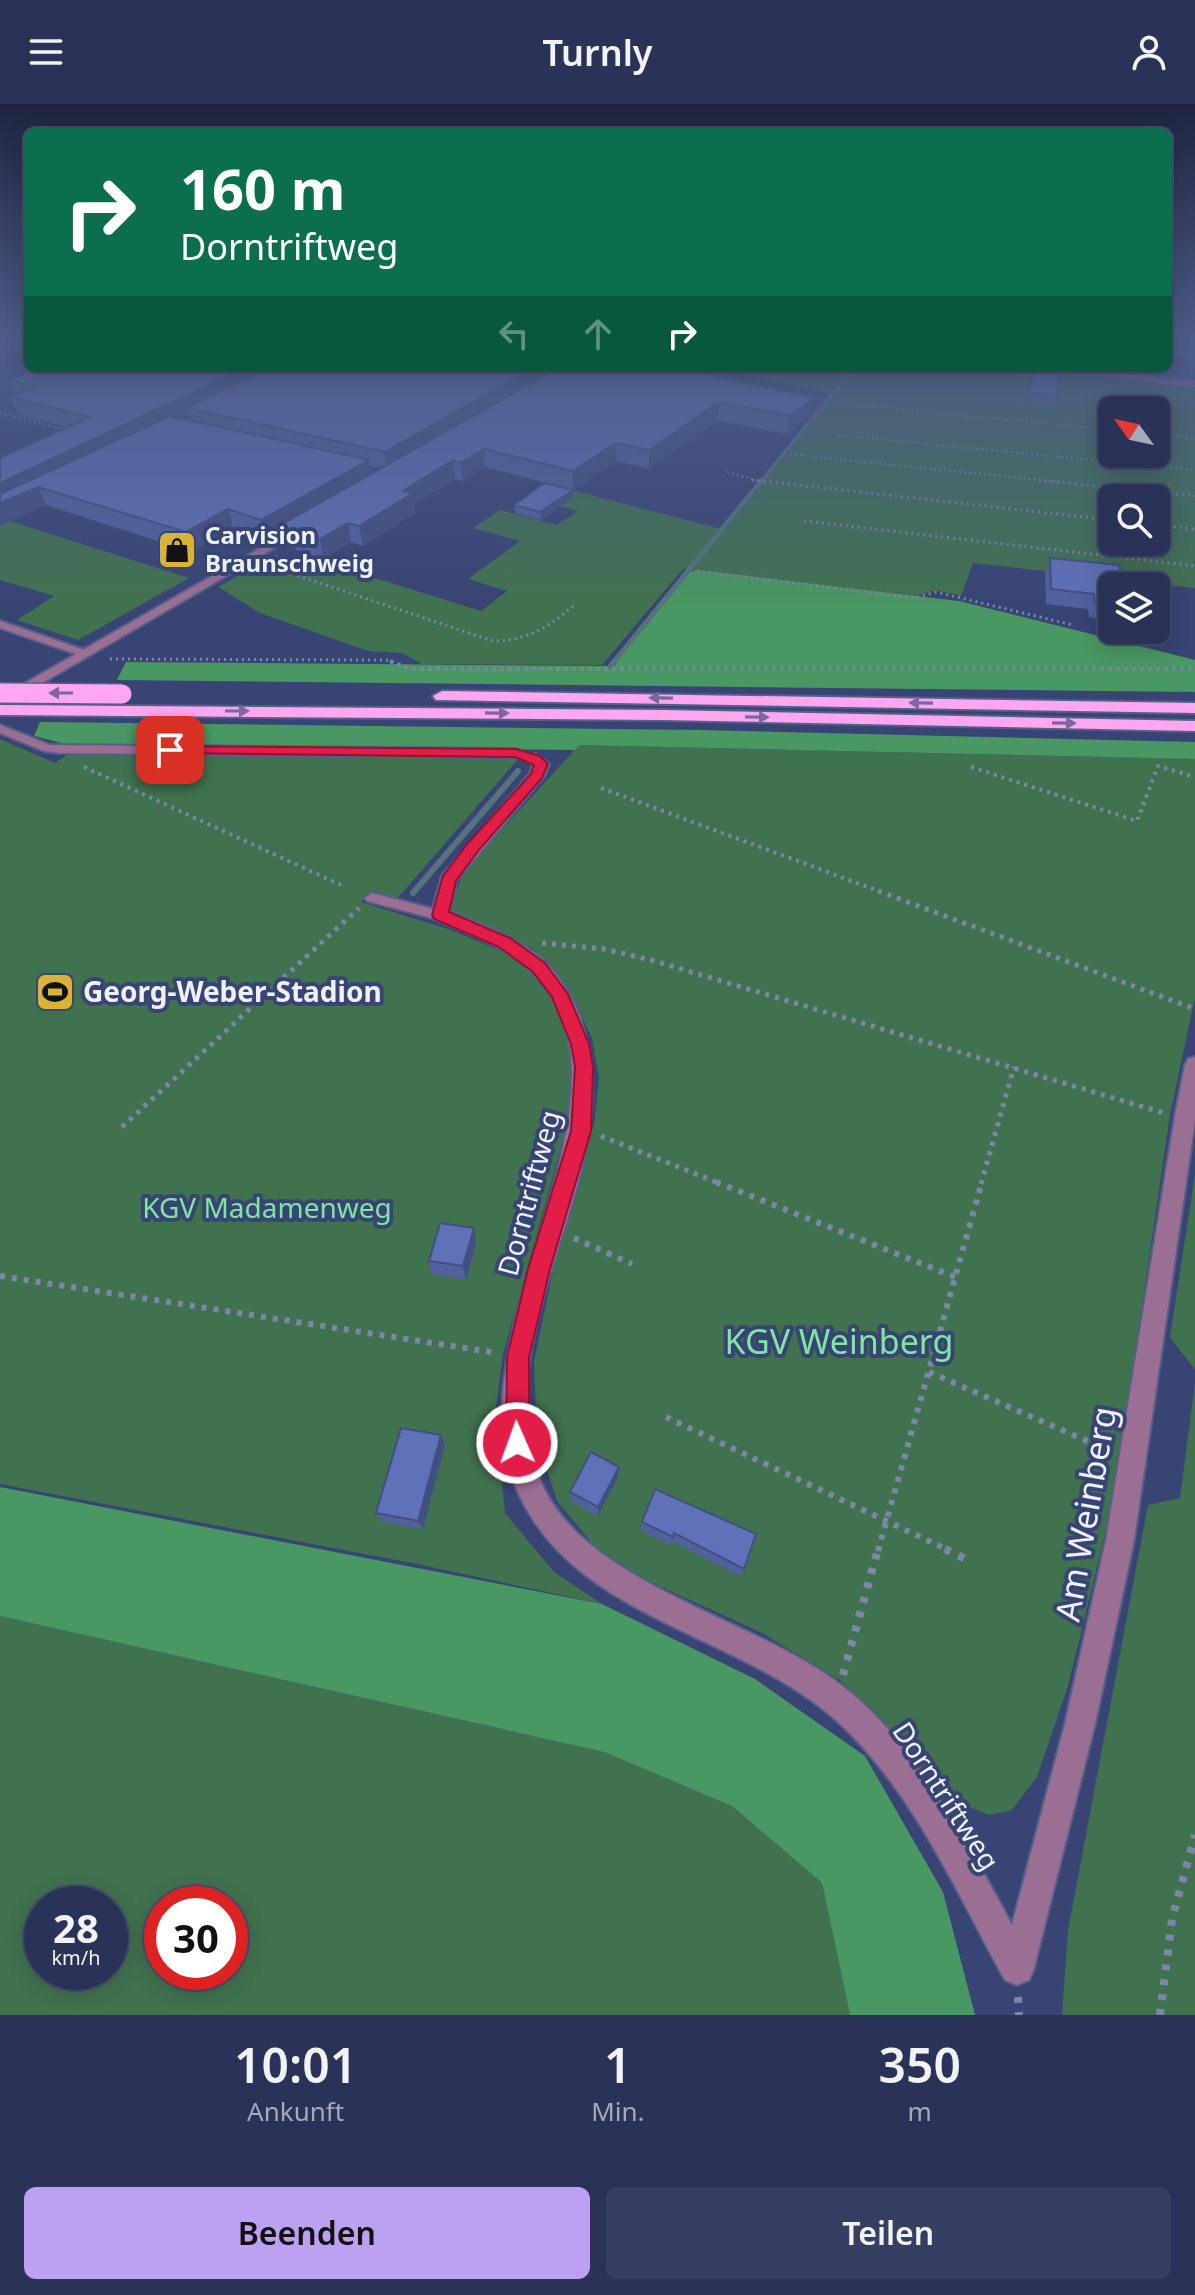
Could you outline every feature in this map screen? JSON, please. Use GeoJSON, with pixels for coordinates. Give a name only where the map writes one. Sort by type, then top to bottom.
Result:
{"type":"FeatureCollection","features":[{"type":"Feature","properties":{"kind":"highway"},"geometry":{"type":"LineString","coordinates":[[0,693],[688,699],[1195,708]]}},
{"type":"Feature","properties":{"kind":"highway"},"geometry":{"type":"LineString","coordinates":[[0,710],[694,716],[1195,726]]}},
{"type":"Feature","properties":{"kind":"street"},"geometry":{"type":"LineString","coordinates":[[0,702],[320,516]]}},
{"type":"Feature","properties":{"kind":"street"},"geometry":{"type":"LineString","coordinates":[[440,915],[448,880],[537,775],[541,764],[535,759]]}},
{"type":"Feature","properties":{"kind":"street","name":"Dorntriftweg"},"geometry":{"type":"LineString","coordinates":[[440,915],[504,942],[550,979],[572,1021],[584,1067],[581,1131],[551,1229],[518,1357],[516,1405],[520,1460],[533,1497],[562,1539],[627,1588],[738,1639],[831,1695],[866,1727],[927,1811],[1017,1968]]}},
{"type":"Feature","properties":{"kind":"street","name":"Am Weinberg"},"geometry":{"type":"LineString","coordinates":[[1017,1968],[1103,1627],[1133,1461],[1184,1119],[1195,1065]]}},
{"type":"Feature","properties":{"kind":"lane"},"geometry":{"type":"LineString","coordinates":[[0,624],[80,655]]}},
{"type":"Feature","properties":{"kind":"lane"},"geometry":{"type":"LineString","coordinates":[[0,729],[48,748],[59,749],[516,753],[535,759]]}},
{"type":"Feature","properties":{"kind":"lane"},"geometry":{"type":"LineString","coordinates":[[372,898],[440,915]]}},
{"type":"Feature","properties":{"kind":"path"},"geometry":{"type":"LineString","coordinates":[[50,426],[72,432]]}},
{"type":"Feature","properties":{"kind":"path"},"geometry":{"type":"LineString","coordinates":[[1072,426],[1098,429]]}},
{"type":"Feature","properties":{"kind":"path"},"geometry":{"type":"LineString","coordinates":[[837,435],[1195,470]]}},
{"type":"Feature","properties":{"kind":"path"},"geometry":{"type":"LineString","coordinates":[[1170,435],[1195,438]]}},
{"type":"Feature","properties":{"kind":"path"},"geometry":{"type":"LineString","coordinates":[[790,454],[1195,496]]}},
{"type":"Feature","properties":{"kind":"path"},"geometry":{"type":"LineString","coordinates":[[727,472],[756,481],[1098,518]]}},
{"type":"Feature","properties":{"kind":"path"},"geometry":{"type":"LineString","coordinates":[[804,521],[1195,566]]}},
{"type":"Feature","properties":{"kind":"path"},"geometry":{"type":"LineString","coordinates":[[1170,526],[1195,529]]}},
{"type":"Feature","properties":{"kind":"path"},"geometry":{"type":"LineString","coordinates":[[260,563],[493,641],[503,642],[546,630],[573,606]]}},
{"type":"Feature","properties":{"kind":"path"},"geometry":{"type":"LineString","coordinates":[[697,571],[914,598],[936,592],[1073,625]]}},
{"type":"Feature","properties":{"kind":"path"},"geometry":{"type":"LineString","coordinates":[[80,655],[100,659],[386,660],[410,669],[1195,669]]}},
{"type":"Feature","properties":{"kind":"path"},"geometry":{"type":"LineString","coordinates":[[77,764],[341,885]]}},
{"type":"Feature","properties":{"kind":"path"},"geometry":{"type":"LineString","coordinates":[[971,767],[1137,821],[1158,766],[1195,777]]}},
{"type":"Feature","properties":{"kind":"path"},"geometry":{"type":"LineString","coordinates":[[601,788],[1195,1009]]}},
{"type":"Feature","properties":{"kind":"path"},"geometry":{"type":"LineString","coordinates":[[122,1127],[372,898]]}},
{"type":"Feature","properties":{"kind":"path"},"geometry":{"type":"LineString","coordinates":[[504,942],[558,943],[629,954],[1184,1119]]}},
{"type":"Feature","properties":{"kind":"path"},"geometry":{"type":"LineString","coordinates":[[831,1695],[841,1681],[1014,1067]]}},
{"type":"Feature","properties":{"kind":"path"},"geometry":{"type":"LineString","coordinates":[[581,1131],[955,1277]]}},
{"type":"Feature","properties":{"kind":"path"},"geometry":{"type":"LineString","coordinates":[[551,1229],[632,1264]]}},
{"type":"Feature","properties":{"kind":"path"},"geometry":{"type":"LineString","coordinates":[[0,1276],[518,1357]]}},
{"type":"Feature","properties":{"kind":"path"},"geometry":{"type":"LineString","coordinates":[[929,1372],[1133,1461]]}},
{"type":"Feature","properties":{"kind":"path"},"geometry":{"type":"LineString","coordinates":[[666,1417],[968,1560]]}},
{"type":"Feature","properties":{"kind":"path"},"geometry":{"type":"LineString","coordinates":[[1160,2015],[1172,1919],[1195,1835]]}},
{"type":"Feature","properties":{"kind":"green space"},"geometry":{"type":"Polygon","coordinates":[[[809,426],[1098,426],[1098,468],[1170,468],[1170,426],[1195,426],[1195,588],[1170,585],[1170,572],[1098,572],[1098,577],[973,563],[961,596],[936,590],[915,596],[683,569],[602,665],[422,664],[402,653],[368,651],[260,613],[218,587],[275,555],[330,572],[340,567],[481,611],[507,591],[468,579],[520,541],[473,528],[500,510],[557,525],[578,511],[540,501],[560,487],[725,530],[809,426]]]}},
{"type":"Feature","properties":{"kind":"green space"},"geometry":{"type":"Polygon","coordinates":[[[0,518],[189,578],[78,640],[17,620],[54,596],[0,580],[0,518]]]}},
{"type":"Feature","properties":{"kind":"green space"},"geometry":{"type":"Polygon","coordinates":[[[697,570],[959,601],[1098,636],[1098,644],[1131,644],[1195,660],[1195,692],[117,680],[126,662],[611,666],[684,573],[697,570]]]}},
{"type":"Feature","properties":{"kind":"green space"},"geometry":{"type":"Polygon","coordinates":[[[40,722],[701,730],[1195,742],[1195,759],[579,745],[575,750],[65,744],[34,736],[40,722]]]}},
{"type":"Feature","properties":{"kind":"green space","name":"KGV Madamenweg"},"geometry":{"type":"Polygon","coordinates":[[[0,739],[55,763],[69,753],[518,759],[397,899],[369,893],[361,902],[451,930],[503,952],[530,972],[552,999],[564,1026],[572,1053],[574,1101],[503,1354],[495,1415],[505,1513],[554,1572],[602,1604],[417,1564],[0,1484],[0,739]]]}},
{"type":"Feature","properties":{"kind":"green space","name":"KGV Weinberg"},"geometry":{"type":"Polygon","coordinates":[[[579,745],[1195,759],[1195,997],[1170,1115],[1129,1396],[1105,1534],[1068,1686],[1037,1777],[1012,1810],[989,1815],[952,1800],[924,1778],[841,1681],[762,1633],[646,1580],[596,1548],[557,1501],[537,1440],[534,1361],[554,1266],[594,1124],[599,1078],[592,1038],[568,989],[555,970],[532,948],[448,912],[464,871],[579,745]]]}},
{"type":"Feature","properties":{"kind":"green space"},"geometry":{"type":"Polygon","coordinates":[[[1195,1174],[1195,1370],[1170,1337],[1195,1174]]]}},
{"type":"Feature","properties":{"kind":"green space"},"geometry":{"type":"Polygon","coordinates":[[[1195,1383],[1195,2015],[1062,2015],[1068,1930],[1148,1505],[1180,1498],[1195,1383]]]}},
{"type":"Feature","properties":{"kind":"green space"},"geometry":{"type":"Polygon","coordinates":[[[0,1487],[602,1604],[755,1679],[865,1756],[943,1892],[975,2015],[850,2015],[822,1883],[732,1806],[604,1752],[0,1616],[0,1487]]]}},
{"type":"Feature","properties":{"kind":"green space"},"geometry":{"type":"Polygon","coordinates":[[[0,1616],[604,1752],[732,1806],[822,1883],[850,2015],[0,2015],[0,1616]]]}},
{"type":"Feature","properties":{"kind":"building"},"geometry":{"type":"Polygon","coordinates":[[[70,426],[121,426],[0,483],[0,458],[70,426]]]}},
{"type":"Feature","properties":{"kind":"building"},"geometry":{"type":"Polygon","coordinates":[[[148,426],[216,426],[369,460],[261,520],[228,509],[186,532],[38,487],[0,503],[0,494],[148,426]]]}},
{"type":"Feature","properties":{"kind":"building"},"geometry":{"type":"Polygon","coordinates":[[[269,426],[430,426],[385,452],[269,426]]]}},
{"type":"Feature","properties":{"kind":"building"},"geometry":{"type":"Polygon","coordinates":[[[455,426],[684,426],[649,450],[616,443],[573,471],[484,449],[461,463],[453,460],[403,491],[412,494],[359,526],[348,523],[320,539],[279,526],[455,426]]]}},
{"type":"Feature","properties":{"kind":"building"},"geometry":{"type":"Polygon","coordinates":[[[545,483],[573,490],[540,512],[514,505],[545,483]]]}},
{"type":"Feature","properties":{"kind":"building"},"geometry":{"type":"Polygon","coordinates":[[[1050,558],[1119,565],[1120,572],[1098,572],[1098,602],[1095,602],[1094,594],[1051,589],[1050,558]]]}},
{"type":"Feature","properties":{"kind":"building"},"geometry":{"type":"Polygon","coordinates":[[[440,1223],[474,1228],[463,1266],[429,1261],[440,1223]]]}},
{"type":"Feature","properties":{"kind":"building"},"geometry":{"type":"Polygon","coordinates":[[[401,1428],[441,1435],[418,1521],[376,1513],[401,1428]]]}},
{"type":"Feature","properties":{"kind":"building"},"geometry":{"type":"Polygon","coordinates":[[[591,1452],[619,1467],[598,1507],[570,1492],[591,1452]]]}},
{"type":"Feature","properties":{"kind":"building"},"geometry":{"type":"Polygon","coordinates":[[[655,1489],[756,1534],[744,1569],[674,1533],[673,1537],[642,1522],[655,1489]]]}},
{"type":"Feature","properties":{"kind":"waterway"},"geometry":{"type":"LineString","coordinates":[[761,482],[806,426]]}},
{"type":"Feature","properties":{"kind":"waterway"},"geometry":{"type":"LineString","coordinates":[[613,663],[762,480]]}},
{"type":"Feature","properties":{"kind":"waterway"},"geometry":{"type":"LineString","coordinates":[[611,666],[615,661]]}},
{"type":"Feature","properties":{"kind":"waterway"},"geometry":{"type":"LineString","coordinates":[[413,893],[518,771]]}},
{"type":"Feature","properties":{"kind":"place","name":"Carvision Braunschweig"},"geometry":{"type":"Point","coordinates":[177,550]}},
{"type":"Feature","properties":{"kind":"place","name":"Georg-Weber-Stadion"},"geometry":{"type":"Point","coordinates":[55,992]}},
{"type":"Feature","properties":{"kind":"route"},"geometry":{"type":"LineString","coordinates":[[170,750],[516,753],[541,764],[537,775],[448,880],[440,915],[504,942],[539,967],[560,994],[580,1044],[584,1067],[581,1131],[539,1269],[518,1357],[517,1443]]}}]}
